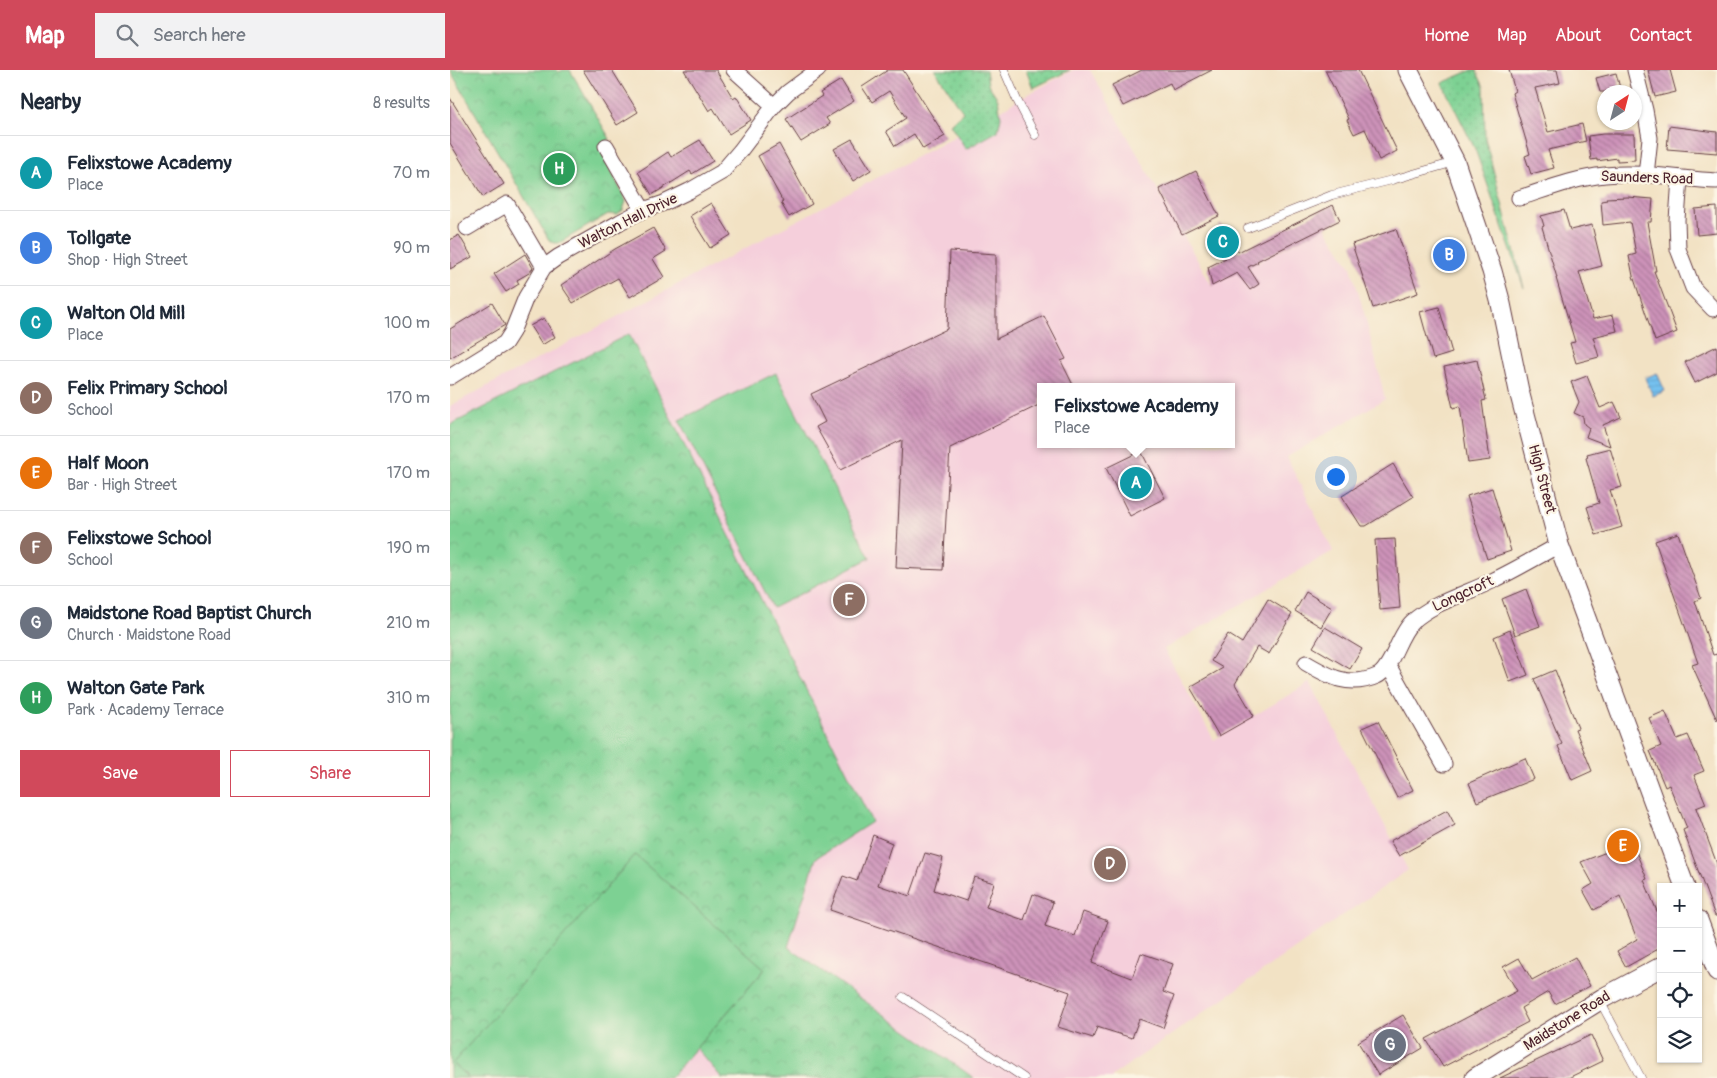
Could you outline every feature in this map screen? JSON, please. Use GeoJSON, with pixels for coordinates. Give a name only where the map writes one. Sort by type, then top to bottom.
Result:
{"type":"FeatureCollection","features":[{"type":"Feature","properties":{"kind":"street"},"geometry":{"type":"LineString","coordinates":[[734,70],[774,106]]}},
{"type":"Feature","properties":{"kind":"street","name":"Walton Hall Drive"},"geometry":{"type":"LineString","coordinates":[[450,377],[505,344],[526,297],[544,268],[558,257],[643,210],[664,203],[689,191],[722,172],[774,106],[788,92],[818,70]]}},
{"type":"Feature","properties":{"kind":"street","name":"High Street"},"geometry":{"type":"LineString","coordinates":[[1408,70],[1454,162],[1492,271],[1501,304],[1519,391],[1559,545],[1684,883]]}},
{"type":"Feature","properties":{"kind":"street"},"geometry":{"type":"LineString","coordinates":[[1634,70],[1645,110],[1650,138],[1646,175]]}},
{"type":"Feature","properties":{"kind":"street"},"geometry":{"type":"LineString","coordinates":[[606,146],[643,210]]}},
{"type":"Feature","properties":{"kind":"street","name":"Saunders Road"},"geometry":{"type":"LineString","coordinates":[[1519,198],[1577,180],[1606,175],[1646,175],[1717,181]]}},
{"type":"Feature","properties":{"kind":"street"},"geometry":{"type":"LineString","coordinates":[[1680,178],[1677,220],[1678,249],[1694,288],[1713,309]]}},
{"type":"Feature","properties":{"kind":"street"},"geometry":{"type":"LineString","coordinates":[[467,228],[507,204],[544,268]]}},
{"type":"Feature","properties":{"kind":"street","name":"Longcroft"},"geometry":{"type":"LineString","coordinates":[[1388,665],[1396,645],[1410,624],[1428,610],[1492,581],[1559,545]]}},
{"type":"Feature","properties":{"kind":"street"},"geometry":{"type":"LineString","coordinates":[[1306,662],[1325,674],[1342,681],[1365,680],[1379,675],[1388,665],[1444,764]]}},
{"type":"Feature","properties":{"kind":"street"},"geometry":{"type":"LineString","coordinates":[[1702,944],[1717,972]]}},
{"type":"Feature","properties":{"kind":"street","name":"Maidstone Road"},"geometry":{"type":"LineString","coordinates":[[1476,1078],[1600,1001],[1657,969]]}},
{"type":"Feature","properties":{"kind":"lane"},"geometry":{"type":"LineString","coordinates":[[1004,70],[1034,135]]}},
{"type":"Feature","properties":{"kind":"lane"},"geometry":{"type":"LineString","coordinates":[[1248,228],[1332,195],[1454,162]]}},
{"type":"Feature","properties":{"kind":"lane"},"geometry":{"type":"LineString","coordinates":[[903,997],[1024,1078]]}},
{"type":"Feature","properties":{"kind":"lane"},"geometry":{"type":"LineString","coordinates":[[1600,1001],[1641,1078]]}},
{"type":"Feature","properties":{"kind":"shaded area"},"geometry":{"type":"Polygon","coordinates":[[[1073,70],[1090,70],[1212,286],[1325,227],[1351,267],[1385,399],[1287,457],[1333,551],[1164,649],[1214,740],[1310,682],[1408,870],[1112,1076],[1113,1078],[450,1078],[450,406],[991,117],[1017,100],[1073,70]]]}},
{"type":"Feature","properties":{"kind":"green space"},"geometry":{"type":"Polygon","coordinates":[[[450,70],[557,70],[559,72],[570,70],[610,139],[599,146],[626,201],[623,210],[617,215],[608,214],[559,243],[553,243],[549,240],[450,70]]]}},
{"type":"Feature","properties":{"kind":"green space"},"geometry":{"type":"Polygon","coordinates":[[[935,70],[986,70],[988,84],[998,99],[1001,117],[998,131],[966,149],[950,124],[963,112],[935,70]]]}},
{"type":"Feature","properties":{"kind":"green space"},"geometry":{"type":"Polygon","coordinates":[[[1026,70],[1070,70],[1033,88],[1026,70]]]}},
{"type":"Feature","properties":{"kind":"green space"},"geometry":{"type":"Polygon","coordinates":[[[1476,70],[1484,87],[1485,138],[1524,288],[1475,149],[1442,83],[1476,70]]]}},
{"type":"Feature","properties":{"kind":"green space"},"geometry":{"type":"Polygon","coordinates":[[[629,334],[872,822],[816,858],[788,947],[974,1078],[722,1078],[696,1048],[765,969],[453,1064],[469,1078],[450,1078],[450,425],[629,334]]]}},
{"type":"Feature","properties":{"kind":"green space"},"geometry":{"type":"Polygon","coordinates":[[[776,373],[870,558],[773,608],[679,420],[776,373]]]}},
{"type":"Feature","properties":{"kind":"green space"},"geometry":{"type":"Polygon","coordinates":[[[635,855],[765,969],[670,1078],[469,1078],[453,1063],[635,855]]]}},
{"type":"Feature","properties":{"kind":"water"},"geometry":{"type":"Polygon","coordinates":[[[1657,373],[1665,391],[1653,396],[1645,378],[1657,373]]]}},
{"type":"Feature","properties":{"kind":"building"},"geometry":{"type":"Polygon","coordinates":[[[583,70],[612,70],[638,112],[617,125],[583,70]]]}},
{"type":"Feature","properties":{"kind":"building"},"geometry":{"type":"Polygon","coordinates":[[[684,70],[716,70],[733,98],[736,96],[751,120],[729,134],[713,108],[709,111],[684,70]]]}},
{"type":"Feature","properties":{"kind":"building"},"geometry":{"type":"Polygon","coordinates":[[[888,70],[903,70],[945,136],[923,149],[914,134],[895,146],[886,131],[906,118],[889,91],[872,102],[862,87],[888,70]]]}},
{"type":"Feature","properties":{"kind":"building"},"geometry":{"type":"Polygon","coordinates":[[[1142,70],[1212,70],[1173,90],[1170,83],[1123,106],[1112,85],[1142,70]]]}},
{"type":"Feature","properties":{"kind":"building"},"geometry":{"type":"Polygon","coordinates":[[[1325,70],[1358,70],[1397,151],[1379,160],[1365,129],[1354,134],[1347,120],[1349,119],[1325,70]]]}},
{"type":"Feature","properties":{"kind":"building"},"geometry":{"type":"Polygon","coordinates":[[[1509,70],[1557,70],[1560,83],[1535,88],[1548,132],[1582,124],[1586,141],[1548,150],[1554,168],[1531,174],[1525,156],[1530,154],[1512,93],[1515,91],[1509,70]]]}},
{"type":"Feature","properties":{"kind":"building"},"geometry":{"type":"Polygon","coordinates":[[[1648,70],[1670,70],[1676,92],[1655,97],[1648,70]]]}},
{"type":"Feature","properties":{"kind":"building"},"geometry":{"type":"Polygon","coordinates":[[[1616,73],[1619,85],[1598,85],[1596,78],[1616,73]]]}},
{"type":"Feature","properties":{"kind":"building"},"geometry":{"type":"Polygon","coordinates":[[[841,80],[854,101],[826,118],[830,124],[801,142],[786,119],[822,96],[820,93],[841,80]]]}},
{"type":"Feature","properties":{"kind":"building"},"geometry":{"type":"Polygon","coordinates":[[[450,98],[504,184],[483,197],[450,143],[450,98]]]}},
{"type":"Feature","properties":{"kind":"building"},"geometry":{"type":"Polygon","coordinates":[[[1669,126],[1717,132],[1717,153],[1667,149],[1669,126]]]}},
{"type":"Feature","properties":{"kind":"building"},"geometry":{"type":"Polygon","coordinates":[[[1634,134],[1635,160],[1617,161],[1617,158],[1591,160],[1588,136],[1634,134]]]}},
{"type":"Feature","properties":{"kind":"building"},"geometry":{"type":"Polygon","coordinates":[[[852,139],[871,170],[853,181],[834,149],[852,139]]]}},
{"type":"Feature","properties":{"kind":"building"},"geometry":{"type":"Polygon","coordinates":[[[700,140],[713,161],[692,174],[690,171],[652,195],[638,172],[668,152],[671,157],[700,140]]]}},
{"type":"Feature","properties":{"kind":"building"},"geometry":{"type":"Polygon","coordinates":[[[779,144],[812,204],[789,217],[758,156],[779,144]]]}},
{"type":"Feature","properties":{"kind":"building"},"geometry":{"type":"Polygon","coordinates":[[[1196,171],[1219,216],[1182,234],[1159,189],[1196,171]]]}},
{"type":"Feature","properties":{"kind":"building"},"geometry":{"type":"Polygon","coordinates":[[[1606,198],[1653,199],[1651,222],[1647,222],[1656,271],[1654,271],[1677,332],[1655,341],[1633,276],[1629,256],[1636,254],[1630,222],[1603,225],[1601,201],[1607,200],[1606,198]]]}},
{"type":"Feature","properties":{"kind":"building"},"geometry":{"type":"Polygon","coordinates":[[[711,203],[731,235],[710,248],[690,216],[711,203]]]}},
{"type":"Feature","properties":{"kind":"building"},"geometry":{"type":"Polygon","coordinates":[[[1333,205],[1340,220],[1248,267],[1259,284],[1250,290],[1237,273],[1212,286],[1208,267],[1226,258],[1214,242],[1220,224],[1238,252],[1333,205]]]}},
{"type":"Feature","properties":{"kind":"building"},"geometry":{"type":"Polygon","coordinates":[[[1717,207],[1717,233],[1697,235],[1695,209],[1717,207]]]}},
{"type":"Feature","properties":{"kind":"building"},"geometry":{"type":"Polygon","coordinates":[[[1564,210],[1570,230],[1592,225],[1602,266],[1579,272],[1593,319],[1613,315],[1617,331],[1593,337],[1599,357],[1576,363],[1570,343],[1575,342],[1542,227],[1544,226],[1541,216],[1564,210]]]}},
{"type":"Feature","properties":{"kind":"building"},"geometry":{"type":"Polygon","coordinates":[[[653,228],[666,251],[653,259],[664,277],[630,297],[618,278],[573,303],[561,285],[615,249],[653,228]]]}},
{"type":"Feature","properties":{"kind":"building"},"geometry":{"type":"Polygon","coordinates":[[[1396,229],[1418,293],[1373,308],[1352,244],[1396,229]]]}},
{"type":"Feature","properties":{"kind":"building"},"geometry":{"type":"Polygon","coordinates":[[[459,235],[472,257],[450,269],[450,240],[459,235]]]}},
{"type":"Feature","properties":{"kind":"building"},"geometry":{"type":"Polygon","coordinates":[[[950,251],[996,254],[996,339],[1044,316],[1066,359],[1061,361],[1072,383],[1037,383],[1037,406],[950,448],[943,570],[896,568],[902,440],[840,470],[816,427],[825,422],[811,394],[947,329],[950,251]]]}},
{"type":"Feature","properties":{"kind":"building"},"geometry":{"type":"Polygon","coordinates":[[[525,254],[533,268],[529,273],[517,280],[519,284],[506,292],[494,274],[525,254]]]}},
{"type":"Feature","properties":{"kind":"building"},"geometry":{"type":"Polygon","coordinates":[[[492,303],[505,325],[450,358],[450,329],[492,303]]]}},
{"type":"Feature","properties":{"kind":"building"},"geometry":{"type":"Polygon","coordinates":[[[1439,307],[1452,353],[1433,359],[1420,312],[1439,307]]]}},
{"type":"Feature","properties":{"kind":"building"},"geometry":{"type":"Polygon","coordinates":[[[544,318],[555,337],[542,345],[530,326],[544,318]]]}},
{"type":"Feature","properties":{"kind":"building"},"geometry":{"type":"Polygon","coordinates":[[[1717,346],[1717,372],[1695,383],[1685,362],[1717,346]]]}},
{"type":"Feature","properties":{"kind":"building"},"geometry":{"type":"Polygon","coordinates":[[[1477,360],[1486,400],[1482,401],[1490,460],[1468,463],[1460,406],[1453,408],[1444,367],[1477,360]]]}},
{"type":"Feature","properties":{"kind":"building"},"geometry":{"type":"Polygon","coordinates":[[[1587,376],[1600,408],[1614,402],[1621,417],[1603,425],[1610,446],[1586,437],[1589,428],[1584,424],[1583,417],[1574,413],[1579,402],[1571,382],[1587,376]]]}},
{"type":"Feature","properties":{"kind":"building"},"geometry":{"type":"Polygon","coordinates":[[[1610,448],[1622,487],[1610,490],[1622,527],[1596,535],[1587,507],[1599,503],[1586,458],[1588,457],[1587,454],[1610,448]]]}},
{"type":"Feature","properties":{"kind":"building"},"geometry":{"type":"Polygon","coordinates":[[[1141,451],[1165,498],[1130,516],[1106,468],[1141,451]]]}},
{"type":"Feature","properties":{"kind":"building"},"geometry":{"type":"Polygon","coordinates":[[[1393,464],[1413,497],[1366,526],[1361,526],[1342,496],[1393,464]]]}},
{"type":"Feature","properties":{"kind":"building"},"geometry":{"type":"Polygon","coordinates":[[[1492,488],[1511,551],[1487,559],[1467,496],[1492,488]]]}},
{"type":"Feature","properties":{"kind":"building"},"geometry":{"type":"Polygon","coordinates":[[[1678,533],[1701,598],[1695,601],[1713,655],[1717,654],[1717,720],[1692,665],[1698,663],[1655,541],[1678,533]]]}},
{"type":"Feature","properties":{"kind":"building"},"geometry":{"type":"Polygon","coordinates":[[[1395,539],[1400,608],[1380,610],[1375,540],[1395,539]]]}},
{"type":"Feature","properties":{"kind":"building"},"geometry":{"type":"Polygon","coordinates":[[[1526,589],[1540,626],[1515,635],[1502,599],[1526,589]]]}},
{"type":"Feature","properties":{"kind":"building"},"geometry":{"type":"Polygon","coordinates":[[[1306,592],[1332,608],[1321,627],[1295,611],[1306,592]]]}},
{"type":"Feature","properties":{"kind":"building"},"geometry":{"type":"Polygon","coordinates":[[[1268,599],[1292,614],[1269,654],[1257,647],[1235,684],[1254,716],[1219,736],[1190,687],[1223,668],[1211,661],[1228,634],[1242,643],[1268,599]]]}},
{"type":"Feature","properties":{"kind":"building"},"geometry":{"type":"Polygon","coordinates":[[[1325,627],[1362,649],[1350,669],[1313,647],[1325,627]]]}},
{"type":"Feature","properties":{"kind":"building"},"geometry":{"type":"Polygon","coordinates":[[[1510,630],[1528,675],[1510,682],[1494,637],[1510,630]]]}},
{"type":"Feature","properties":{"kind":"building"},"geometry":{"type":"Polygon","coordinates":[[[1555,670],[1578,728],[1575,729],[1592,771],[1572,780],[1558,746],[1562,744],[1534,679],[1555,670]]]}},
{"type":"Feature","properties":{"kind":"building"},"geometry":{"type":"Polygon","coordinates":[[[1665,711],[1677,739],[1688,735],[1704,771],[1694,775],[1706,804],[1696,808],[1717,864],[1717,916],[1715,916],[1683,830],[1687,828],[1669,785],[1665,787],[1650,751],[1661,746],[1649,718],[1665,711]]]}},
{"type":"Feature","properties":{"kind":"building"},"geometry":{"type":"Polygon","coordinates":[[[1378,721],[1413,790],[1397,798],[1362,728],[1378,721]]]}},
{"type":"Feature","properties":{"kind":"building"},"geometry":{"type":"Polygon","coordinates":[[[1525,758],[1534,779],[1477,802],[1469,783],[1525,758]]]}},
{"type":"Feature","properties":{"kind":"building"},"geometry":{"type":"Polygon","coordinates":[[[1447,810],[1455,825],[1399,856],[1390,841],[1447,810]]]}},
{"type":"Feature","properties":{"kind":"building"},"geometry":{"type":"Polygon","coordinates":[[[873,835],[892,843],[878,885],[910,896],[925,853],[943,858],[934,890],[966,901],[974,877],[994,883],[986,907],[1024,920],[1033,894],[1053,902],[1045,926],[1075,936],[1083,912],[1108,921],[1092,963],[1132,978],[1141,953],[1173,964],[1163,992],[1174,996],[1163,1028],[1139,1019],[1132,1038],[1097,1027],[1093,1038],[1058,1027],[1070,992],[830,910],[843,876],[857,881],[873,835]]]}},
{"type":"Feature","properties":{"kind":"building"},"geometry":{"type":"Polygon","coordinates":[[[1632,842],[1647,879],[1644,880],[1657,911],[1657,950],[1626,967],[1617,951],[1637,939],[1620,896],[1594,910],[1583,890],[1593,884],[1581,862],[1632,842]]]}},
{"type":"Feature","properties":{"kind":"building"},"geometry":{"type":"Polygon","coordinates":[[[1575,957],[1590,986],[1555,1004],[1548,992],[1521,1008],[1528,1022],[1443,1067],[1426,1039],[1517,991],[1503,967],[1519,958],[1532,980],[1575,957]]]}},
{"type":"Feature","properties":{"kind":"building"},"geometry":{"type":"Polygon","coordinates":[[[1403,1015],[1423,1048],[1378,1075],[1358,1042],[1403,1015]]]}},
{"type":"Feature","properties":{"kind":"building"},"geometry":{"type":"Polygon","coordinates":[[[1591,1035],[1603,1061],[1568,1078],[1500,1078],[1591,1035]]]}},
{"type":"Feature","properties":{"kind":"place","name":"Walton Gate Park"},"geometry":{"type":"Point","coordinates":[559,169]}},
{"type":"Feature","properties":{"kind":"place","name":"Walton Old Mill"},"geometry":{"type":"Point","coordinates":[1223,242]}},
{"type":"Feature","properties":{"kind":"place","name":"Tollgate"},"geometry":{"type":"Point","coordinates":[1449,255]}},
{"type":"Feature","properties":{"kind":"place","name":"Felixstowe Academy"},"geometry":{"type":"Point","coordinates":[1136,483]}},
{"type":"Feature","properties":{"kind":"place","name":"Felixstowe School"},"geometry":{"type":"Point","coordinates":[849,600]}},
{"type":"Feature","properties":{"kind":"place","name":"Half Moon"},"geometry":{"type":"Point","coordinates":[1623,846]}},
{"type":"Feature","properties":{"kind":"place","name":"Felix Primary School"},"geometry":{"type":"Point","coordinates":[1110,864]}},
{"type":"Feature","properties":{"kind":"place","name":"Maidstone Road Baptist Church"},"geometry":{"type":"Point","coordinates":[1390,1045]}}]}
